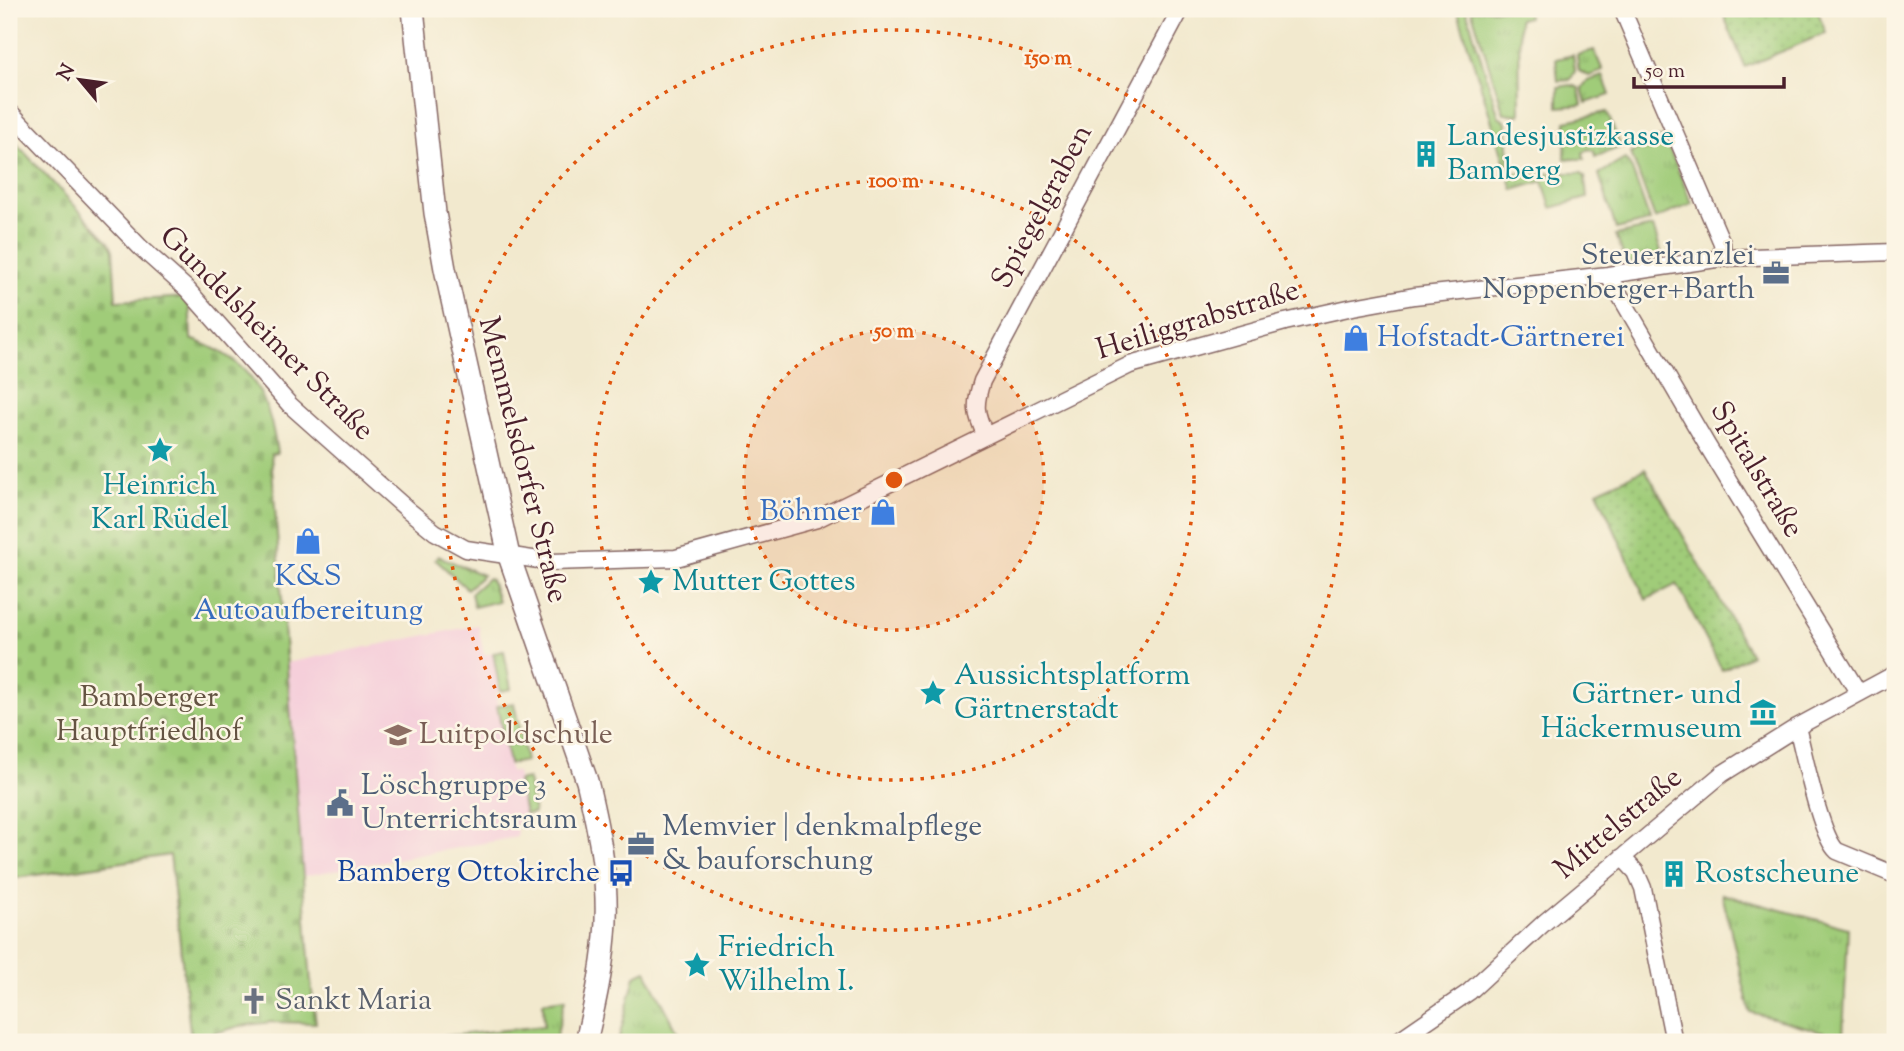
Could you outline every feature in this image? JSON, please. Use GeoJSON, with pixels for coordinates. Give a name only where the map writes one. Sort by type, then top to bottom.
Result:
{"type":"FeatureCollection","features":[{"type":"Feature","properties":{"kind":"main road","name":"Memmelsdorfer Straße"},"geometry":{"type":"LineString","coordinates":[[413,9],[435,213],[509,556],[587,781],[596,818],[605,875],[606,933],[586,1042]]}},
{"type":"Feature","properties":{"kind":"street","name":"Spiegelgraben"},"geometry":{"type":"LineString","coordinates":[[986,436],[976,414],[976,398],[982,381],[1181,9]]}},
{"type":"Feature","properties":{"kind":"street"},"geometry":{"type":"LineString","coordinates":[[1622,9],[1721,243],[1723,258]]}},
{"type":"Feature","properties":{"kind":"street","name":"Gundelsheimer Straße"},"geometry":{"type":"LineString","coordinates":[[9,111],[140,247],[187,289],[268,382],[332,443],[435,532],[466,549],[509,556]]}},
{"type":"Feature","properties":{"kind":"street","name":"Heiliggrabstraße"},"geometry":{"type":"LineString","coordinates":[[509,556],[552,562],[619,558],[664,560],[817,519],[1130,365],[1285,322],[1353,307],[1414,296],[1608,275],[1723,258],[1895,252]]}},
{"type":"Feature","properties":{"kind":"street","name":"Spitalstraße"},"geometry":{"type":"LineString","coordinates":[[1608,275],[1707,445],[1858,692]]}},
{"type":"Feature","properties":{"kind":"street","name":"Mittelstraße"},"geometry":{"type":"LineString","coordinates":[[1396,1042],[1469,992],[1545,922],[1722,774],[1797,727],[1895,674]]}},
{"type":"Feature","properties":{"kind":"street"},"geometry":{"type":"LineString","coordinates":[[1797,727],[1822,820],[1833,848],[1895,875]]}},
{"type":"Feature","properties":{"kind":"street"},"geometry":{"type":"LineString","coordinates":[[1622,856],[1636,873],[1643,888],[1674,1042]]}},
{"type":"Feature","properties":{"kind":"shaded area","name":"Luitpoldschule"},"geometry":{"type":"Polygon","coordinates":[[[478,625],[484,655],[493,653],[500,691],[495,693],[510,772],[517,772],[526,820],[516,823],[517,837],[303,876],[286,663],[478,625]]]}},
{"type":"Feature","properties":{"kind":"green space"},"geometry":{"type":"Polygon","coordinates":[[[1457,9],[1466,9],[1499,117],[1506,122],[1510,169],[1517,173],[1581,173],[1585,177],[1587,198],[1551,208],[1543,181],[1513,190],[1457,9]]]}},
{"type":"Feature","properties":{"kind":"green space"},"geometry":{"type":"Polygon","coordinates":[[[1471,9],[1527,9],[1528,17],[1519,19],[1520,115],[1504,113],[1471,9]]]}},
{"type":"Feature","properties":{"kind":"green space"},"geometry":{"type":"Polygon","coordinates":[[[1721,9],[1817,9],[1826,33],[1745,67],[1721,9]]]}},
{"type":"Feature","properties":{"kind":"green space"},"geometry":{"type":"Polygon","coordinates":[[[1594,50],[1603,71],[1589,76],[1579,71],[1577,55],[1594,50]]]}},
{"type":"Feature","properties":{"kind":"green space"},"geometry":{"type":"Polygon","coordinates":[[[1573,55],[1575,71],[1570,80],[1558,81],[1556,59],[1573,55]]]}},
{"type":"Feature","properties":{"kind":"green space"},"geometry":{"type":"Polygon","coordinates":[[[1603,76],[1610,95],[1586,103],[1582,88],[1587,81],[1603,76]]]}},
{"type":"Feature","properties":{"kind":"green space"},"geometry":{"type":"Polygon","coordinates":[[[1571,85],[1579,88],[1582,105],[1558,107],[1558,87],[1571,85]]]}},
{"type":"Feature","properties":{"kind":"green space"},"geometry":{"type":"Polygon","coordinates":[[[1607,112],[1621,147],[1595,157],[1594,151],[1588,149],[1583,153],[1584,159],[1565,159],[1566,121],[1607,112]]]}},
{"type":"Feature","properties":{"kind":"green space","name":"Bamberger Hauptfriedhof"},"geometry":{"type":"Polygon","coordinates":[[[9,136],[109,242],[113,250],[116,301],[189,297],[191,339],[211,347],[242,368],[262,396],[268,413],[277,453],[271,454],[316,1023],[272,1022],[240,1026],[191,1040],[170,855],[9,879],[9,136]]]}},
{"type":"Feature","properties":{"kind":"green space"},"geometry":{"type":"Polygon","coordinates":[[[1664,136],[1692,204],[1655,219],[1631,153],[1664,136]]]}},
{"type":"Feature","properties":{"kind":"green space"},"geometry":{"type":"Polygon","coordinates":[[[1625,159],[1631,167],[1650,221],[1616,229],[1599,174],[1625,159]]]}},
{"type":"Feature","properties":{"kind":"green space"},"geometry":{"type":"Polygon","coordinates":[[[1653,227],[1663,258],[1626,263],[1616,235],[1653,227]]]}},
{"type":"Feature","properties":{"kind":"green space"},"geometry":{"type":"Polygon","coordinates":[[[1645,469],[1751,655],[1722,670],[1677,584],[1646,600],[1597,491],[1645,469]]]}},
{"type":"Feature","properties":{"kind":"green space"},"geometry":{"type":"Polygon","coordinates":[[[438,556],[483,575],[467,589],[435,559],[438,556]]]}},
{"type":"Feature","properties":{"kind":"green space"},"geometry":{"type":"Polygon","coordinates":[[[488,578],[498,601],[474,607],[471,593],[488,578]]]}},
{"type":"Feature","properties":{"kind":"green space"},"geometry":{"type":"Polygon","coordinates":[[[504,651],[511,689],[500,691],[493,653],[504,651]]]}},
{"type":"Feature","properties":{"kind":"green space"},"geometry":{"type":"Polygon","coordinates":[[[514,703],[526,761],[509,764],[497,706],[514,703]]]}},
{"type":"Feature","properties":{"kind":"green space"},"geometry":{"type":"Polygon","coordinates":[[[528,779],[534,813],[525,814],[518,781],[528,779]]]}},
{"type":"Feature","properties":{"kind":"green space"},"geometry":{"type":"Polygon","coordinates":[[[1722,894],[1848,928],[1843,1037],[1750,1012],[1722,894]]]}},
{"type":"Feature","properties":{"kind":"green space"},"geometry":{"type":"Polygon","coordinates":[[[646,971],[683,1042],[618,1042],[635,976],[646,971]]]}},
{"type":"Feature","properties":{"kind":"green space"},"geometry":{"type":"Polygon","coordinates":[[[565,999],[555,1042],[390,1042],[544,1026],[543,1002],[565,999]]]}},
{"type":"Feature","properties":{"kind":"place","name":"Landesjustizkasse Bamberg"},"geometry":{"type":"Point","coordinates":[1426,154]}},
{"type":"Feature","properties":{"kind":"place","name":"Steuerkanzlei Noppenberger+Barth"},"geometry":{"type":"Point","coordinates":[1776,273]}},
{"type":"Feature","properties":{"kind":"place","name":"Hofstadt-Gärtnerei"},"geometry":{"type":"Point","coordinates":[1356,338]}},
{"type":"Feature","properties":{"kind":"place","name":"Heinrich Karl Rüdel"},"geometry":{"type":"Point","coordinates":[160,450]}},
{"type":"Feature","properties":{"kind":"place","name":"Böhmer"},"geometry":{"type":"Point","coordinates":[883,512]}},
{"type":"Feature","properties":{"kind":"place","name":"K&S Autoaufbereitung"},"geometry":{"type":"Point","coordinates":[308,541]}},
{"type":"Feature","properties":{"kind":"place","name":"Mutter Gottes"},"geometry":{"type":"Point","coordinates":[651,582]}},
{"type":"Feature","properties":{"kind":"place","name":"Aussichtsplatform Gärtnerstadt"},"geometry":{"type":"Point","coordinates":[933,693]}},
{"type":"Feature","properties":{"kind":"place","name":"Gärtner- und Häckermuseum"},"geometry":{"type":"Point","coordinates":[1763,712]}},
{"type":"Feature","properties":{"kind":"place","name":"Luitpoldschule"},"geometry":{"type":"Point","coordinates":[398,735]}},
{"type":"Feature","properties":{"kind":"place","name":"Löschgruppe 3 Unterrichtsraum"},"geometry":{"type":"Point","coordinates":[340,803]}},
{"type":"Feature","properties":{"kind":"place","name":"Memvier | denkmalpflege & bauforschung"},"geometry":{"type":"Point","coordinates":[641,844]}},
{"type":"Feature","properties":{"kind":"place","name":"Bamberg Ottokirche"},"geometry":{"type":"Point","coordinates":[621,873]}},
{"type":"Feature","properties":{"kind":"place","name":"Rostscheune"},"geometry":{"type":"Point","coordinates":[1674,874]}},
{"type":"Feature","properties":{"kind":"place","name":"Friedrich Wilhelm I."},"geometry":{"type":"Point","coordinates":[697,965]}},
{"type":"Feature","properties":{"kind":"place","name":"Sankt Maria"},"geometry":{"type":"Point","coordinates":[254,1001]}}]}
